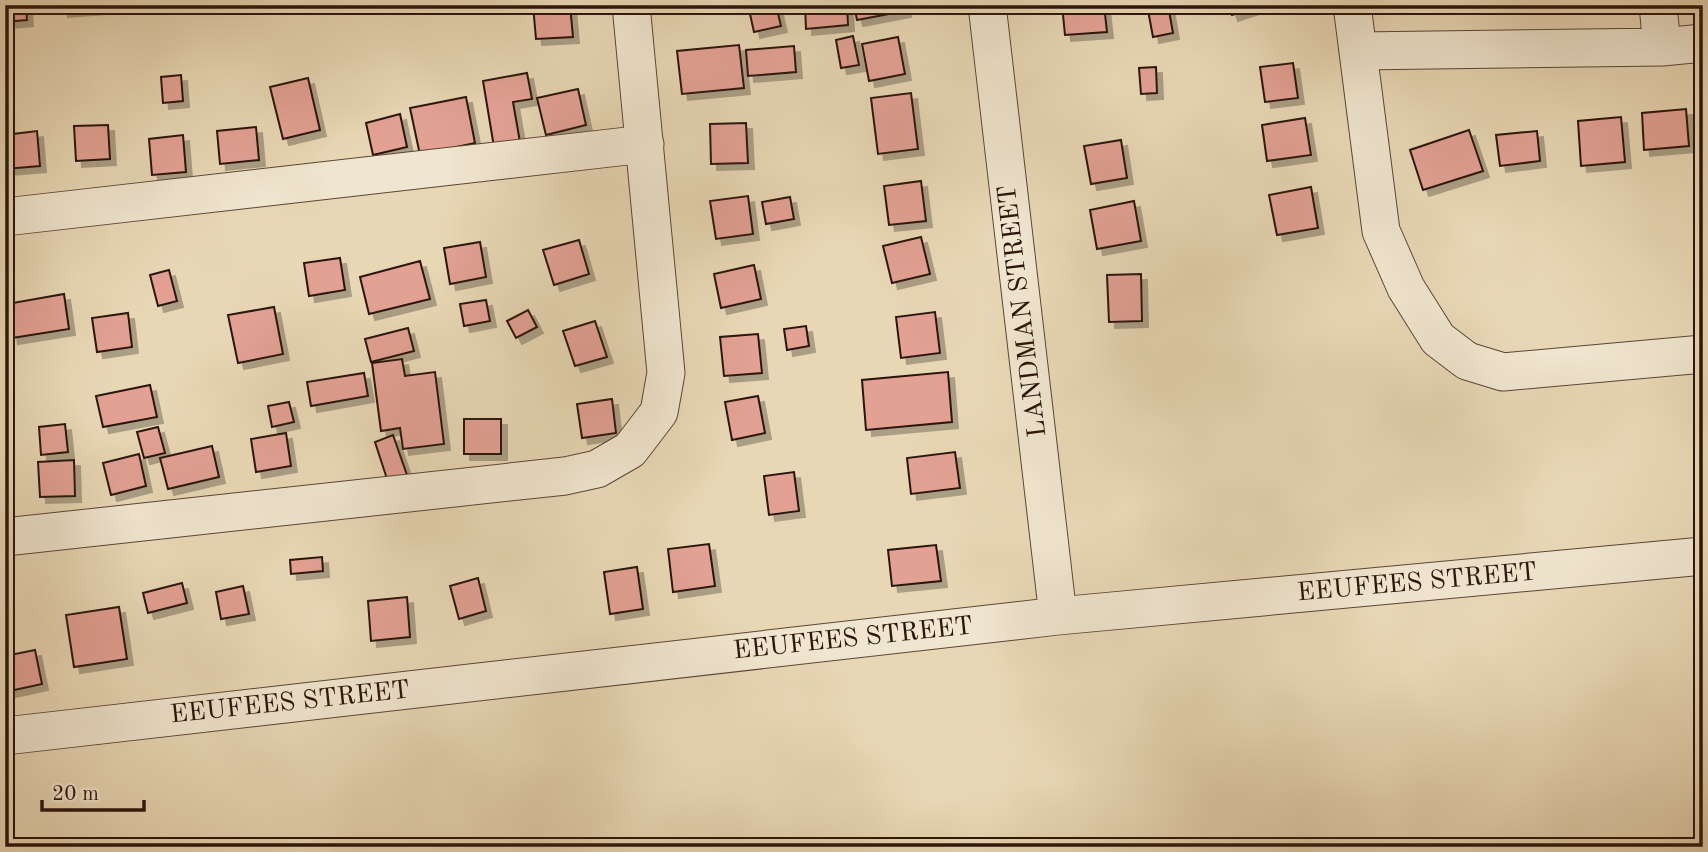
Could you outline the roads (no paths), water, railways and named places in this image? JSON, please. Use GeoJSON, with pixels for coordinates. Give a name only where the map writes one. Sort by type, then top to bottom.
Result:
{"type":"FeatureCollection","features":[{"type":"Feature","properties":{"kind":"street"},"geometry":{"type":"LineString","coordinates":[[5,537],[565,476],[597,469],[630,450],[659,412],[666,373],[631,5]]}},
{"type":"Feature","properties":{"kind":"street","name":"LANDMAN STREET"},"geometry":{"type":"LineString","coordinates":[[987,5],[1058,616]]}},
{"type":"Feature","properties":{"kind":"street"},"geometry":{"type":"LineString","coordinates":[[1352,5],[1381,231],[1406,288],[1438,338],[1467,361],[1503,372],[1703,354]]}},
{"type":"Feature","properties":{"kind":"street"},"geometry":{"type":"LineString","coordinates":[[1658,5],[1662,47]]}},
{"type":"Feature","properties":{"kind":"street"},"geometry":{"type":"LineString","coordinates":[[1358,51],[1662,47],[1703,43]]}},
{"type":"Feature","properties":{"kind":"street"},"geometry":{"type":"LineString","coordinates":[[5,218],[645,144]]}},
{"type":"Feature","properties":{"kind":"street","name":"EEUFEES STREET"},"geometry":{"type":"LineString","coordinates":[[5,736],[1058,616],[1703,556]]}}]}
